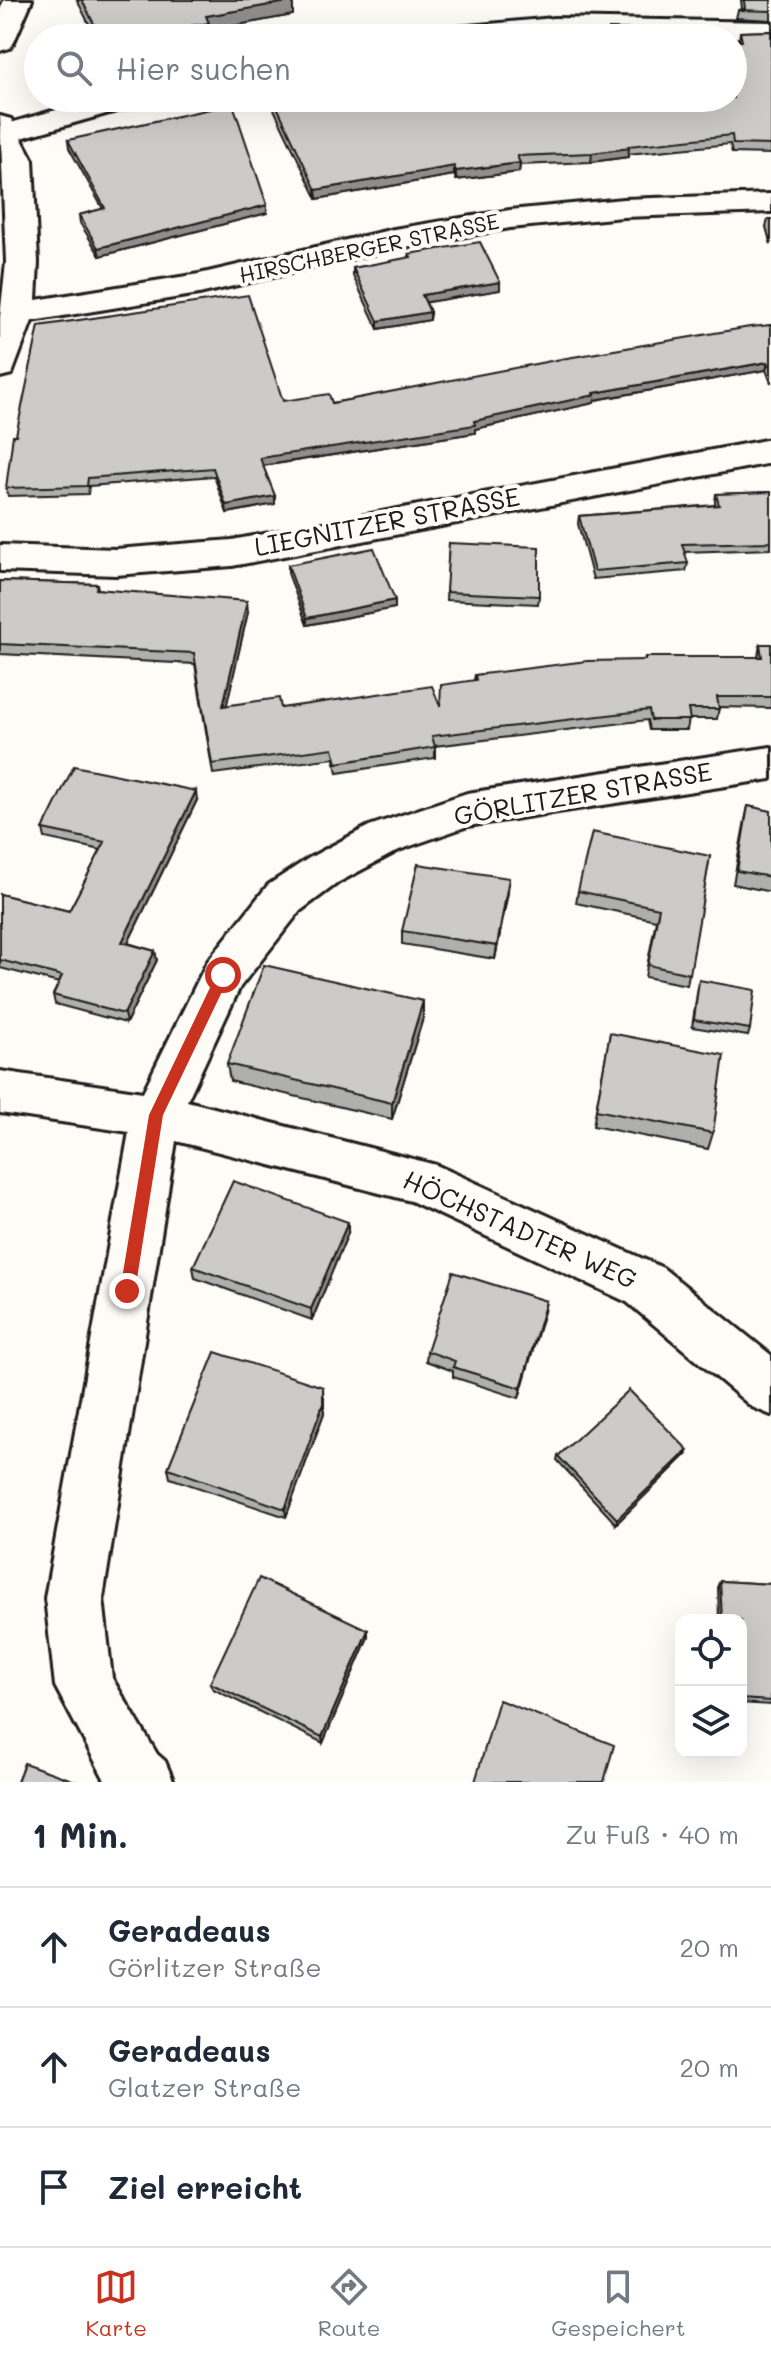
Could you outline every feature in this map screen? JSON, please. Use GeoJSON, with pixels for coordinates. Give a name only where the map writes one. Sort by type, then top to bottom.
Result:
{"type":"FeatureCollection","features":[{"type":"Feature","properties":{"kind":"street"},"geometry":{"type":"LineString","coordinates":[[0,42],[18,0]]}},
{"type":"Feature","properties":{"kind":"street"},"geometry":{"type":"LineString","coordinates":[[747,30],[771,30]]}},
{"type":"Feature","properties":{"kind":"street"},"geometry":{"type":"LineString","coordinates":[[0,366],[18,313],[22,262],[18,160],[2,131],[76,112]]}},
{"type":"Feature","properties":{"kind":"street","name":"HIRSCHBERGER STRASSE"},"geometry":{"type":"LineString","coordinates":[[18,313],[199,284],[394,239],[510,219],[623,208],[771,203]]}},
{"type":"Feature","properties":{"kind":"street","name":"LIEGNITZER STRASSE"},"geometry":{"type":"LineString","coordinates":[[0,558],[111,563],[232,553],[771,451]]}},
{"type":"Feature","properties":{"kind":"street","name":"GÖRLITZER STRASSE"},"geometry":{"type":"LineString","coordinates":[[144,1782],[136,1775],[84,1686],[74,1598],[156,1115],[223,975],[284,898],[324,870],[384,838],[467,810],[771,763]]}},
{"type":"Feature","properties":{"kind":"street","name":"HÖCHSTADTER WEG"},"geometry":{"type":"LineString","coordinates":[[0,1092],[156,1115],[419,1181],[645,1285],[771,1389]]}},
{"type":"Feature","properties":{"kind":"building"},"geometry":{"type":"Polygon","coordinates":[[[82,0],[293,0],[206,16],[209,23],[202,24],[94,24],[82,0]]]}},
{"type":"Feature","properties":{"kind":"building"},"geometry":{"type":"Polygon","coordinates":[[[744,0],[771,0],[771,11],[738,10],[745,9],[744,0]]]}},
{"type":"Feature","properties":{"kind":"building"},"geometry":{"type":"Polygon","coordinates":[[[771,31],[771,145],[733,144],[732,135],[592,153],[517,156],[520,163],[456,171],[454,166],[316,190],[280,112],[747,112],[747,32],[771,31]]]}},
{"type":"Feature","properties":{"kind":"building"},"geometry":{"type":"Polygon","coordinates":[[[196,112],[236,112],[267,205],[98,248],[79,215],[105,208],[68,140],[196,112]]]}},
{"type":"Feature","properties":{"kind":"building"},"geometry":{"type":"Polygon","coordinates":[[[480,242],[500,282],[422,295],[430,312],[378,321],[353,268],[411,257],[409,254],[480,242]]]}},
{"type":"Feature","properties":{"kind":"building"},"geometry":{"type":"Polygon","coordinates":[[[248,295],[283,401],[329,394],[332,403],[561,359],[771,325],[771,370],[768,362],[594,393],[474,421],[475,425],[260,458],[275,496],[226,505],[213,468],[88,478],[87,486],[6,488],[13,435],[16,435],[39,326],[248,295]]]}},
{"type":"Feature","properties":{"kind":"building"},"geometry":{"type":"Polygon","coordinates":[[[771,492],[771,542],[682,544],[688,563],[594,571],[579,516],[719,505],[716,494],[771,492]]]}},
{"type":"Feature","properties":{"kind":"building"},"geometry":{"type":"Polygon","coordinates":[[[449,543],[539,547],[539,596],[446,592],[449,543]]]}},
{"type":"Feature","properties":{"kind":"building"},"geometry":{"type":"Polygon","coordinates":[[[374,548],[395,600],[307,618],[288,565],[374,548]]]}},
{"type":"Feature","properties":{"kind":"building"},"geometry":{"type":"Polygon","coordinates":[[[0,581],[97,584],[96,589],[247,601],[223,706],[279,698],[281,708],[432,686],[440,706],[441,685],[476,680],[475,675],[587,661],[645,660],[645,657],[762,657],[760,644],[771,644],[771,697],[717,697],[719,709],[688,709],[690,720],[651,720],[649,710],[432,736],[435,747],[337,763],[333,748],[212,764],[194,653],[0,644],[0,581]]]}},
{"type":"Feature","properties":{"kind":"building"},"geometry":{"type":"Polygon","coordinates":[[[74,766],[196,791],[122,942],[155,951],[124,1014],[53,995],[62,976],[0,960],[0,894],[69,911],[105,842],[43,829],[74,766]]]}},
{"type":"Feature","properties":{"kind":"building"},"geometry":{"type":"Polygon","coordinates":[[[748,806],[771,811],[771,877],[737,871],[748,806]]]}},
{"type":"Feature","properties":{"kind":"building"},"geometry":{"type":"Polygon","coordinates":[[[592,832],[710,856],[690,974],[648,965],[659,908],[578,891],[592,832]]]}},
{"type":"Feature","properties":{"kind":"building"},"geometry":{"type":"Polygon","coordinates":[[[418,864],[509,878],[497,946],[402,931],[418,864]]]}},
{"type":"Feature","properties":{"kind":"building"},"geometry":{"type":"Polygon","coordinates":[[[264,965],[423,1001],[392,1103],[227,1064],[264,965]]]}},
{"type":"Feature","properties":{"kind":"building"},"geometry":{"type":"Polygon","coordinates":[[[699,980],[755,990],[750,1029],[694,1020],[699,980]]]}},
{"type":"Feature","properties":{"kind":"building"},"geometry":{"type":"Polygon","coordinates":[[[610,1033],[724,1055],[713,1133],[596,1110],[610,1033]]]}},
{"type":"Feature","properties":{"kind":"building"},"geometry":{"type":"Polygon","coordinates":[[[233,1181],[348,1222],[311,1309],[193,1267],[233,1181]]]}},
{"type":"Feature","properties":{"kind":"building"},"geometry":{"type":"Polygon","coordinates":[[[453,1272],[546,1301],[521,1388],[453,1367],[455,1361],[427,1351],[453,1272]]]}},
{"type":"Feature","properties":{"kind":"building"},"geometry":{"type":"Polygon","coordinates":[[[215,1352],[323,1387],[323,1404],[285,1509],[168,1468],[215,1352]]]}},
{"type":"Feature","properties":{"kind":"building"},"geometry":{"type":"Polygon","coordinates":[[[629,1390],[688,1450],[617,1519],[558,1456],[629,1390]]]}},
{"type":"Feature","properties":{"kind":"building"},"geometry":{"type":"Polygon","coordinates":[[[259,1578],[368,1630],[322,1737],[210,1683],[259,1578]]]}},
{"type":"Feature","properties":{"kind":"building"},"geometry":{"type":"Polygon","coordinates":[[[720,1581],[771,1584],[771,1701],[747,1699],[747,1614],[722,1614],[720,1581]]]}},
{"type":"Feature","properties":{"kind":"building"},"geometry":{"type":"Polygon","coordinates":[[[499,1700],[614,1745],[604,1782],[475,1782],[499,1700]]]}},
{"type":"Feature","properties":{"kind":"building"},"geometry":{"type":"Polygon","coordinates":[[[24,1763],[78,1782],[17,1782],[24,1763]]]}},
{"type":"Feature","properties":{"kind":"route"},"geometry":{"type":"LineString","coordinates":[[127,1291],[156,1115],[223,975]]}}]}
